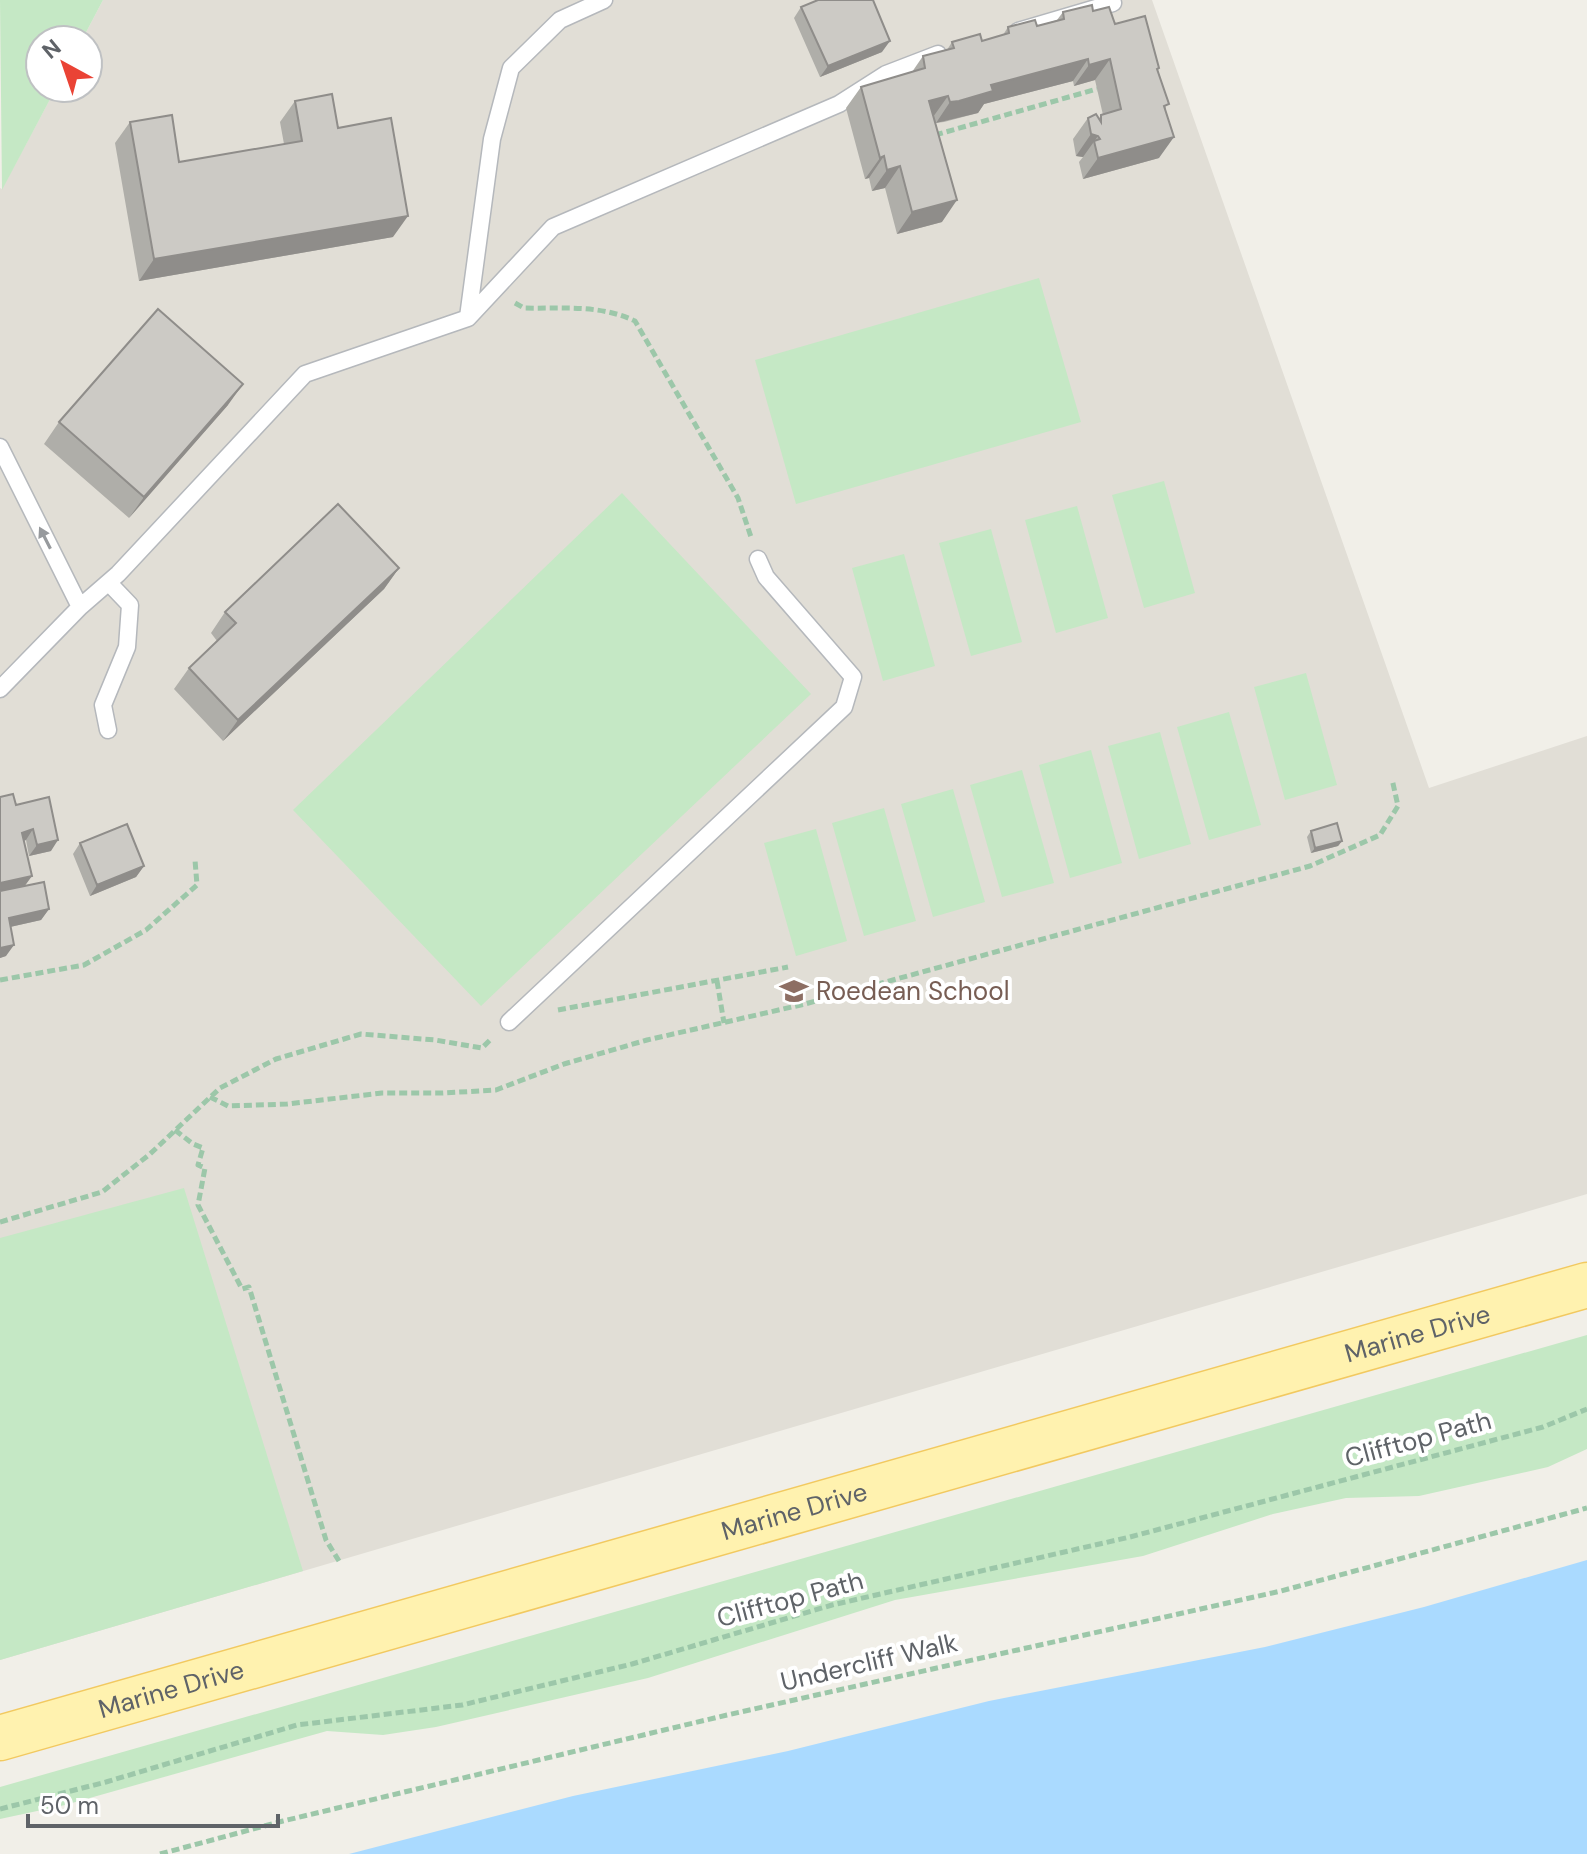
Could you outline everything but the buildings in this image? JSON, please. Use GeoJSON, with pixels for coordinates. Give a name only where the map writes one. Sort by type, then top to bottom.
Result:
{"type":"FeatureCollection","features":[{"type":"Feature","properties":{"kind":"main road","name":"Marine Drive"},"geometry":{"type":"LineString","coordinates":[[0,1738],[1587,1285]]}},
{"type":"Feature","properties":{"kind":"lane"},"geometry":{"type":"LineString","coordinates":[[468,318],[492,139],[511,68],[560,20],[604,0]]}},
{"type":"Feature","properties":{"kind":"lane"},"geometry":{"type":"LineString","coordinates":[[997,37],[1113,3]]}},
{"type":"Feature","properties":{"kind":"lane"},"geometry":{"type":"LineString","coordinates":[[0,689],[80,607],[109,583],[305,374],[468,318],[553,227],[839,104],[886,74],[955,49]]}},
{"type":"Feature","properties":{"kind":"lane"},"geometry":{"type":"LineString","coordinates":[[0,447],[80,607]]}},
{"type":"Feature","properties":{"kind":"lane"},"geometry":{"type":"LineString","coordinates":[[509,1022],[844,707],[853,677],[766,577],[758,559]]}},
{"type":"Feature","properties":{"kind":"lane"},"geometry":{"type":"LineString","coordinates":[[108,730],[103,705],[127,647],[130,605],[109,583]]}},
{"type":"Feature","properties":{"kind":"path"},"geometry":{"type":"LineString","coordinates":[[932,136],[1097,89]]}},
{"type":"Feature","properties":{"kind":"path"},"geometry":{"type":"LineString","coordinates":[[507,298],[524,308],[596,308],[616,312],[635,321],[723,471],[745,517]]}},
{"type":"Feature","properties":{"kind":"path"},"geometry":{"type":"LineString","coordinates":[[210,1097],[228,1106],[287,1104],[382,1093],[496,1090],[578,1060],[647,1040],[805,1004],[1310,866],[1380,835],[1398,806],[1392,779]]}},
{"type":"Feature","properties":{"kind":"path"},"geometry":{"type":"LineString","coordinates":[[0,980],[84,965],[146,930],[197,885],[195,860]]}},
{"type":"Feature","properties":{"kind":"path"},"geometry":{"type":"LineString","coordinates":[[0,1222],[102,1192],[220,1088],[276,1059],[361,1034],[435,1040],[482,1048],[509,1022],[539,1013],[788,967]]}},
{"type":"Feature","properties":{"kind":"path"},"geometry":{"type":"LineString","coordinates":[[717,981],[724,1023]]}},
{"type":"Feature","properties":{"kind":"path"},"geometry":{"type":"LineString","coordinates":[[175,1130],[203,1148],[198,1165],[205,1168],[198,1205],[242,1289],[249,1287],[326,1540],[339,1561]]}},
{"type":"Feature","properties":{"kind":"path","name":"Clifftop Path"},"geometry":{"type":"LineString","coordinates":[[0,1809],[106,1782],[297,1725],[462,1705],[632,1664],[832,1605],[1130,1537],[1543,1427],[1587,1409]]}},
{"type":"Feature","properties":{"kind":"path","name":"Undercliff Walk"},"geometry":{"type":"LineString","coordinates":[[160,1854],[283,1821],[696,1722],[1281,1591],[1587,1508]]}},
{"type":"Feature","properties":{"kind":"shaded area","name":"Roedean School"},"geometry":{"type":"Polygon","coordinates":[[[103,0],[1152,0],[1429,788],[1587,736],[1587,1194],[0,1660],[0,188],[47,104],[104,104],[104,24],[90,24],[103,0]]]}},
{"type":"Feature","properties":{"kind":"green space"},"geometry":{"type":"Polygon","coordinates":[[[0,0],[103,0],[90,24],[24,24],[24,104],[48,104],[2,190],[0,0]]]}},
{"type":"Feature","properties":{"kind":"green space"},"geometry":{"type":"Polygon","coordinates":[[[1039,278],[1081,422],[796,504],[755,360],[1039,278]]]}},
{"type":"Feature","properties":{"kind":"green space"},"geometry":{"type":"Polygon","coordinates":[[[1164,481],[1195,593],[1144,608],[1112,495],[1164,481]]]}},
{"type":"Feature","properties":{"kind":"green space"},"geometry":{"type":"Polygon","coordinates":[[[622,493],[811,694],[481,1006],[293,810],[622,493]]]}},
{"type":"Feature","properties":{"kind":"green space"},"geometry":{"type":"Polygon","coordinates":[[[1077,506],[1108,618],[1056,633],[1025,520],[1077,506]]]}},
{"type":"Feature","properties":{"kind":"green space"},"geometry":{"type":"Polygon","coordinates":[[[991,529],[1022,642],[971,656],[939,543],[991,529]]]}},
{"type":"Feature","properties":{"kind":"green space"},"geometry":{"type":"Polygon","coordinates":[[[904,554],[935,666],[883,681],[852,568],[904,554]]]}},
{"type":"Feature","properties":{"kind":"green space"},"geometry":{"type":"Polygon","coordinates":[[[1306,673],[1337,785],[1285,800],[1254,687],[1306,673]]]}},
{"type":"Feature","properties":{"kind":"green space"},"geometry":{"type":"Polygon","coordinates":[[[1229,712],[1261,825],[1209,840],[1177,727],[1229,712]]]}},
{"type":"Feature","properties":{"kind":"green space"},"geometry":{"type":"Polygon","coordinates":[[[1160,732],[1191,844],[1139,859],[1108,746],[1160,732]]]}},
{"type":"Feature","properties":{"kind":"green space"},"geometry":{"type":"Polygon","coordinates":[[[1091,750],[1122,863],[1070,878],[1039,765],[1091,750]]]}},
{"type":"Feature","properties":{"kind":"green space"},"geometry":{"type":"Polygon","coordinates":[[[1022,770],[1054,883],[1002,897],[970,785],[1022,770]]]}},
{"type":"Feature","properties":{"kind":"green space"},"geometry":{"type":"Polygon","coordinates":[[[953,789],[985,902],[933,917],[901,804],[953,789]]]}},
{"type":"Feature","properties":{"kind":"green space"},"geometry":{"type":"Polygon","coordinates":[[[884,808],[916,921],[864,936],[832,823],[884,808]]]}},
{"type":"Feature","properties":{"kind":"green space"},"geometry":{"type":"Polygon","coordinates":[[[816,829],[847,941],[796,956],[764,843],[816,829]]]}},
{"type":"Feature","properties":{"kind":"green space"},"geometry":{"type":"Polygon","coordinates":[[[184,1188],[303,1571],[0,1660],[0,1238],[184,1188]]]}},
{"type":"Feature","properties":{"kind":"green space"},"geometry":{"type":"Polygon","coordinates":[[[1587,1335],[1587,1449],[1548,1467],[1419,1496],[1346,1498],[1273,1514],[1143,1556],[895,1600],[648,1678],[436,1727],[383,1735],[327,1731],[65,1805],[0,1819],[0,1787],[1587,1335]]]}},
{"type":"Feature","properties":{"kind":"water"},"geometry":{"type":"Polygon","coordinates":[[[1587,1560],[1587,1854],[349,1854],[573,1796],[788,1751],[989,1701],[1265,1647],[1424,1607],[1587,1560]]]}},
{"type":"Feature","properties":{"kind":"place","name":"Roedean School"},"geometry":{"type":"Point","coordinates":[794,991]}}]}
